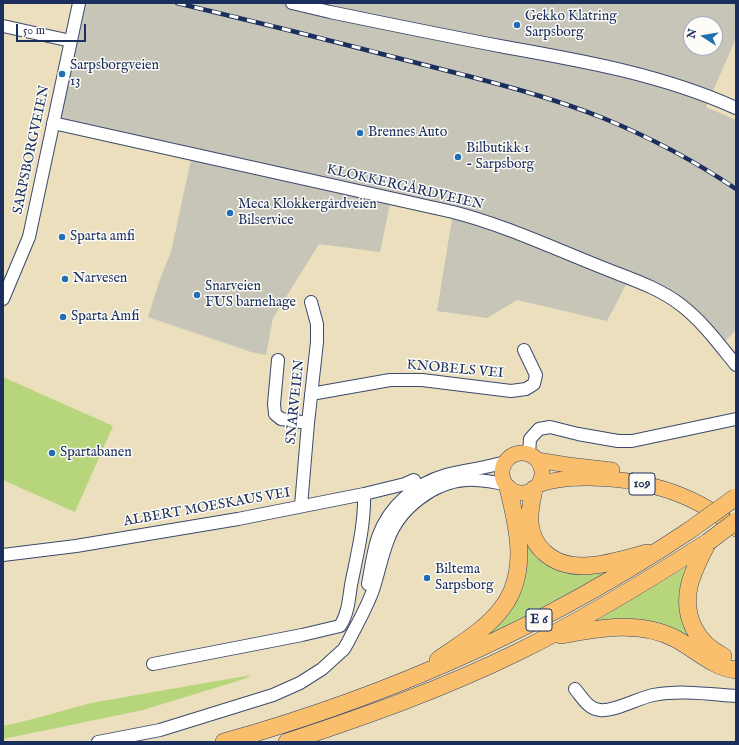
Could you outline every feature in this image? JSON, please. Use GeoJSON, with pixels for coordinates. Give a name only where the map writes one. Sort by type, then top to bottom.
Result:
{"type":"FeatureCollection","features":[{"type":"Feature","properties":{"kind":"highway","name":"E 6"},"geometry":{"type":"LineString","coordinates":[[412,678],[486,625],[502,608],[508,599],[517,578],[519,554],[515,519],[507,486]]}},
{"type":"Feature","properties":{"kind":"highway","name":"E 6"},"geometry":{"type":"LineString","coordinates":[[536,487],[530,512],[532,533],[540,549],[554,559],[570,564],[590,565],[660,550]]}},
{"type":"Feature","properties":{"kind":"highway","name":"E 6"},"geometry":{"type":"LineString","coordinates":[[224,742],[328,710],[461,658],[521,630],[581,597],[660,550],[736,497]]}},
{"type":"Feature","properties":{"kind":"highway","name":"E 6"},"geometry":{"type":"LineString","coordinates":[[286,742],[369,714],[441,686],[499,661],[618,598],[708,542],[736,521]]}},
{"type":"Feature","properties":{"kind":"highway"},"geometry":{"type":"LineString","coordinates":[[708,542],[689,587],[688,604],[690,621],[694,631],[706,645],[721,655],[736,660]]}},
{"type":"Feature","properties":{"kind":"highway","name":"E 6"},"geometry":{"type":"LineString","coordinates":[[545,638],[611,628],[640,628],[668,635],[712,663],[736,670]]}},
{"type":"Feature","properties":{"kind":"main road","name":"109"},"geometry":{"type":"LineString","coordinates":[[505,462],[516,454],[525,453],[533,457],[568,465],[639,473],[668,480],[705,496],[736,516]]}},
{"type":"Feature","properties":{"kind":"main road"},"geometry":{"type":"LineString","coordinates":[[533,457],[540,463],[542,472],[540,482],[536,487]]}},
{"type":"Feature","properties":{"kind":"main road"},"geometry":{"type":"LineString","coordinates":[[505,462],[502,475],[507,486]]}},
{"type":"Feature","properties":{"kind":"main road","name":"109"},"geometry":{"type":"LineString","coordinates":[[507,486],[516,492],[521,493],[530,492],[536,487],[554,480],[590,478],[619,480],[650,485],[665,489],[694,501],[717,514],[736,529]]}},
{"type":"Feature","properties":{"kind":"street","name":"SARPSBORGVEIEN"},"geometry":{"type":"LineString","coordinates":[[3,298],[29,237],[79,3]]}},
{"type":"Feature","properties":{"kind":"street"},"geometry":{"type":"LineString","coordinates":[[292,3],[330,12],[594,63],[688,89],[736,108]]}},
{"type":"Feature","properties":{"kind":"street"},"geometry":{"type":"LineString","coordinates":[[3,26],[71,41]]}},
{"type":"Feature","properties":{"kind":"street","name":"KLOKKERGÅRDVEIEN"},"geometry":{"type":"LineString","coordinates":[[53,123],[453,212],[486,222],[552,247],[662,293],[680,304],[697,319],[721,345],[736,365]]}},
{"type":"Feature","properties":{"kind":"street","name":"SNARVEIEN"},"geometry":{"type":"LineString","coordinates":[[301,506],[317,342],[317,324],[311,302]]}},
{"type":"Feature","properties":{"kind":"street","name":"KNOBELS VEI"},"geometry":{"type":"LineString","coordinates":[[311,394],[390,380],[422,380],[511,390],[526,389],[534,384],[536,374],[524,350]]}},
{"type":"Feature","properties":{"kind":"street"},"geometry":{"type":"LineString","coordinates":[[278,360],[274,404],[275,414],[281,419],[308,423]]}},
{"type":"Feature","properties":{"kind":"street"},"geometry":{"type":"LineString","coordinates":[[533,457],[530,439],[539,429],[550,427],[578,434],[618,441],[632,441],[736,419]]}},
{"type":"Feature","properties":{"kind":"street"},"geometry":{"type":"LineString","coordinates":[[365,607],[367,586],[378,537],[387,517],[401,500],[421,486],[436,478],[489,467],[505,462]]}},
{"type":"Feature","properties":{"kind":"street"},"geometry":{"type":"LineString","coordinates":[[98,742],[160,730],[273,695],[300,683],[322,669],[344,649],[374,588],[388,540],[397,522],[410,507],[425,495],[456,481],[472,479],[507,486]]}},
{"type":"Feature","properties":{"kind":"street","name":"ALBERT MOESKAUS VEI"},"geometry":{"type":"LineString","coordinates":[[3,555],[112,540],[238,519],[364,494],[405,484],[414,480]]}},
{"type":"Feature","properties":{"kind":"street"},"geometry":{"type":"LineString","coordinates":[[153,664],[302,635],[340,626],[345,616],[354,574],[364,512],[364,494]]}},
{"type":"Feature","properties":{"kind":"street"},"geometry":{"type":"LineString","coordinates":[[575,689],[591,708],[601,710],[668,692],[736,696]]}},
{"type":"Feature","properties":{"kind":"shaded area"},"geometry":{"type":"Polygon","coordinates":[[[79,3],[736,3],[736,38],[706,107],[736,120],[736,330],[721,345],[680,304],[627,283],[607,321],[517,300],[487,318],[437,311],[453,213],[391,199],[380,252],[319,244],[273,318],[266,355],[251,352],[148,317],[160,279],[171,252],[192,155],[53,123],[79,3]]]}},
{"type":"Feature","properties":{"kind":"green space","name":"Spartabanen"},"geometry":{"type":"Polygon","coordinates":[[[3,377],[113,426],[75,512],[3,480],[3,377]]]}},
{"type":"Feature","properties":{"kind":"green space"},"geometry":{"type":"Polygon","coordinates":[[[523,538],[536,553],[620,564],[581,587],[472,643],[496,624],[523,538]]]}},
{"type":"Feature","properties":{"kind":"green space"},"geometry":{"type":"Polygon","coordinates":[[[690,565],[695,639],[591,624],[690,565]]]}},
{"type":"Feature","properties":{"kind":"green space"},"geometry":{"type":"Polygon","coordinates":[[[251,675],[244,679],[143,710],[3,739],[3,726],[91,703],[251,675]]]}},
{"type":"Feature","properties":{"kind":"railway"},"geometry":{"type":"LineString","coordinates":[[177,3],[464,75],[580,109],[654,141],[688,159],[736,189]]}},
{"type":"Feature","properties":{"kind":"place","name":"Gekko Klatring Sarpsborg"},"geometry":{"type":"Point","coordinates":[517,25]}},
{"type":"Feature","properties":{"kind":"place","name":"Sarpsborgveien 13"},"geometry":{"type":"Point","coordinates":[62,74]}},
{"type":"Feature","properties":{"kind":"place","name":"Brennes Auto"},"geometry":{"type":"Point","coordinates":[360,133]}},
{"type":"Feature","properties":{"kind":"place","name":"Bilbutikk 1 - Sarpsborg"},"geometry":{"type":"Point","coordinates":[458,157]}},
{"type":"Feature","properties":{"kind":"place","name":"Meca Klokkergårdveien Bilservice"},"geometry":{"type":"Point","coordinates":[230,213]}},
{"type":"Feature","properties":{"kind":"place","name":"Sparta amfi"},"geometry":{"type":"Point","coordinates":[62,237]}},
{"type":"Feature","properties":{"kind":"place","name":"Narvesen"},"geometry":{"type":"Point","coordinates":[65,279]}},
{"type":"Feature","properties":{"kind":"place","name":"Snarveien FUS barnehage"},"geometry":{"type":"Point","coordinates":[197,295]}},
{"type":"Feature","properties":{"kind":"place","name":"Sparta Amfi"},"geometry":{"type":"Point","coordinates":[63,317]}},
{"type":"Feature","properties":{"kind":"place","name":"Spartabanen"},"geometry":{"type":"Point","coordinates":[52,453]}},
{"type":"Feature","properties":{"kind":"place","name":"Biltema Sarpsborg"},"geometry":{"type":"Point","coordinates":[427,578]}}]}
